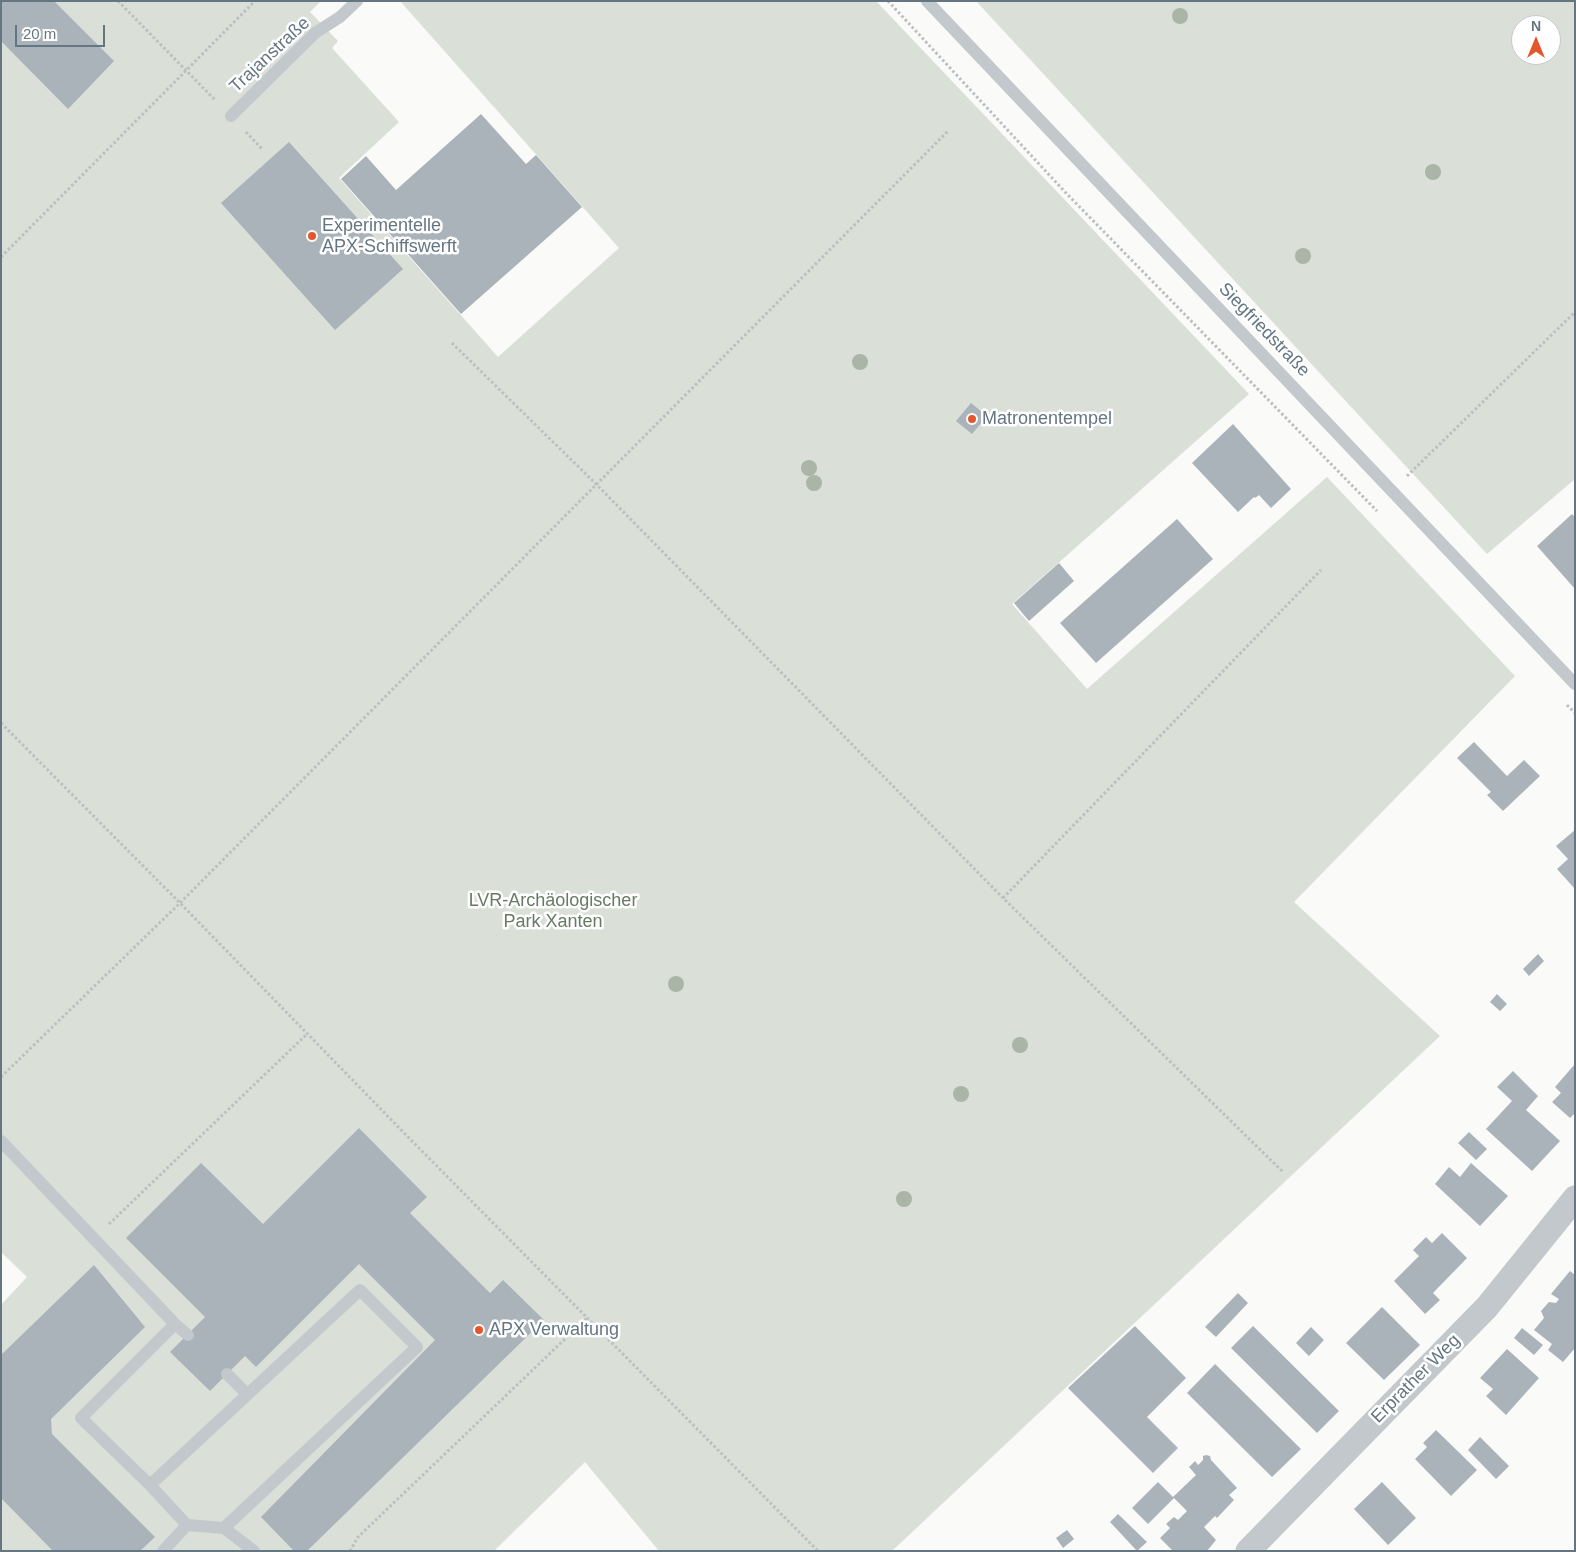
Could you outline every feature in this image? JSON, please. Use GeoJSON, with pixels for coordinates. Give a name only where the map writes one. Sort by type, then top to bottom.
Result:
{"type":"FeatureCollection","features":[{"type":"Feature","properties":{"kind":"street","name":"Erprather Weg"},"geometry":{"type":"LineString","coordinates":[[1248,1551],[1487,1307],[1575,1198]]}},
{"type":"Feature","properties":{"kind":"lane","name":"Trajanstraße"},"geometry":{"type":"LineString","coordinates":[[231,116],[315,33],[340,17],[357,1]]}},
{"type":"Feature","properties":{"kind":"lane","name":"Siegfriedstraße"},"geometry":{"type":"LineString","coordinates":[[927,1],[1575,684]]}},
{"type":"Feature","properties":{"kind":"lane"},"geometry":{"type":"LineString","coordinates":[[1,1141],[175,1324],[188,1335]]}},
{"type":"Feature","properties":{"kind":"lane"},"geometry":{"type":"LineString","coordinates":[[150,1485],[360,1290],[417,1347],[224,1528]]}},
{"type":"Feature","properties":{"kind":"lane"},"geometry":{"type":"LineString","coordinates":[[175,1324],[81,1418],[150,1485],[187,1525],[224,1528],[254,1551]]}},
{"type":"Feature","properties":{"kind":"lane"},"geometry":{"type":"LineString","coordinates":[[227,1374],[247,1394]]}},
{"type":"Feature","properties":{"kind":"lane"},"geometry":{"type":"LineString","coordinates":[[163,1551],[187,1525]]}},
{"type":"Feature","properties":{"kind":"path"},"geometry":{"type":"LineString","coordinates":[[118,1],[262,149]]}},
{"type":"Feature","properties":{"kind":"path"},"geometry":{"type":"LineString","coordinates":[[1,257],[255,1]]}},
{"type":"Feature","properties":{"kind":"path"},"geometry":{"type":"LineString","coordinates":[[888,1],[1066,193],[1380,513]]}},
{"type":"Feature","properties":{"kind":"path"},"geometry":{"type":"LineString","coordinates":[[1,1077],[180,903],[949,130]]}},
{"type":"Feature","properties":{"kind":"path"},"geometry":{"type":"LineString","coordinates":[[1393,490],[1575,312]]}},
{"type":"Feature","properties":{"kind":"path"},"geometry":{"type":"LineString","coordinates":[[452,343],[596,485],[1003,898],[1282,1172]]}},
{"type":"Feature","properties":{"kind":"path"},"geometry":{"type":"LineString","coordinates":[[1003,898],[1322,570]]}},
{"type":"Feature","properties":{"kind":"path"},"geometry":{"type":"LineString","coordinates":[[1561,699],[1575,713]]}},
{"type":"Feature","properties":{"kind":"path"},"geometry":{"type":"LineString","coordinates":[[1,723],[818,1551]]}},
{"type":"Feature","properties":{"kind":"path"},"geometry":{"type":"LineString","coordinates":[[94,1239],[307,1034]]}},
{"type":"Feature","properties":{"kind":"path"},"geometry":{"type":"LineString","coordinates":[[350,1551],[358,1537],[587,1318]]}},
{"type":"Feature","properties":{"kind":"green space","name":"LVR-Archäologischer Park Xanten"},"geometry":{"type":"Polygon","coordinates":[[[1,1],[321,1],[310,12],[338,41],[332,48],[399,122],[339,178],[498,357],[619,248],[400,1],[876,1],[1249,394],[1012,604],[1087,689],[1327,477],[1515,676],[1294,902],[1440,1036],[892,1551],[659,1551],[585,1462],[494,1551],[1,1551],[1,1305],[27,1277],[1,1252],[1,1]]]}},
{"type":"Feature","properties":{"kind":"green space"},"geometry":{"type":"Polygon","coordinates":[[[976,1],[1575,1],[1575,479],[1487,554],[976,1]]]}},
{"type":"Feature","properties":{"kind":"building"},"geometry":{"type":"Polygon","coordinates":[[[1,1],[54,1],[114,61],[68,109],[1,41],[1,1]]]}},
{"type":"Feature","properties":{"kind":"building"},"geometry":{"type":"Polygon","coordinates":[[[481,114],[526,164],[536,155],[582,207],[461,314],[341,179],[366,156],[396,190],[481,114]]]}},
{"type":"Feature","properties":{"kind":"building","name":"Experimentelle APX-Schiffswerft"},"geometry":{"type":"Polygon","coordinates":[[[289,142],[403,269],[335,330],[221,203],[289,142]]]}},
{"type":"Feature","properties":{"kind":"building","name":"Matronentempel"},"geometry":{"type":"Polygon","coordinates":[[[971,403],[987,416],[972,434],[956,421],[971,403]]]}},
{"type":"Feature","properties":{"kind":"building"},"geometry":{"type":"Polygon","coordinates":[[[1233,424],[1291,489],[1271,508],[1259,495],[1254,497],[1238,512],[1192,463],[1233,424]]]}},
{"type":"Feature","properties":{"kind":"building"},"geometry":{"type":"Polygon","coordinates":[[[1572,514],[1575,517],[1575,589],[1537,546],[1572,514]]]}},
{"type":"Feature","properties":{"kind":"building"},"geometry":{"type":"Polygon","coordinates":[[[1177,519],[1213,559],[1096,663],[1060,623],[1177,519]]]}},
{"type":"Feature","properties":{"kind":"building"},"geometry":{"type":"Polygon","coordinates":[[[1059,563],[1074,581],[1029,621],[1014,603],[1059,563]]]}},
{"type":"Feature","properties":{"kind":"building"},"geometry":{"type":"Polygon","coordinates":[[[1474,742],[1507,776],[1524,760],[1540,776],[1503,811],[1487,795],[1491,792],[1457,758],[1474,742]]]}},
{"type":"Feature","properties":{"kind":"building"},"geometry":{"type":"Polygon","coordinates":[[[1575,830],[1575,889],[1557,869],[1568,859],[1556,846],[1575,830]]]}},
{"type":"Feature","properties":{"kind":"building"},"geometry":{"type":"Polygon","coordinates":[[[1538,954],[1544,961],[1529,976],[1523,969],[1538,954]]]}},
{"type":"Feature","properties":{"kind":"building"},"geometry":{"type":"Polygon","coordinates":[[[1497,994],[1507,1004],[1500,1011],[1490,1002],[1497,994]]]}},
{"type":"Feature","properties":{"kind":"building"},"geometry":{"type":"Polygon","coordinates":[[[1575,1064],[1575,1113],[1570,1118],[1552,1102],[1561,1093],[1555,1087],[1575,1064]]]}},
{"type":"Feature","properties":{"kind":"building"},"geometry":{"type":"Polygon","coordinates":[[[1513,1071],[1538,1096],[1526,1110],[1560,1141],[1532,1171],[1486,1129],[1512,1101],[1497,1087],[1513,1071]]]}},
{"type":"Feature","properties":{"kind":"building","name":"APX Verwaltung"},"geometry":{"type":"Polygon","coordinates":[[[359,1128],[427,1197],[410,1213],[490,1293],[503,1280],[544,1320],[307,1551],[294,1551],[261,1517],[435,1340],[359,1264],[256,1367],[245,1356],[210,1391],[170,1352],[205,1317],[126,1238],[201,1163],[263,1224],[359,1128]]]}},
{"type":"Feature","properties":{"kind":"building"},"geometry":{"type":"Polygon","coordinates":[[[1469,1132],[1487,1149],[1476,1160],[1458,1143],[1469,1132]]]}},
{"type":"Feature","properties":{"kind":"building"},"geometry":{"type":"Polygon","coordinates":[[[1471,1163],[1508,1196],[1480,1226],[1435,1184],[1449,1167],[1460,1177],[1471,1163]]]}},
{"type":"Feature","properties":{"kind":"building"},"geometry":{"type":"Polygon","coordinates":[[[1442,1233],[1467,1258],[1433,1293],[1440,1300],[1425,1314],[1394,1281],[1419,1256],[1413,1250],[1426,1237],[1432,1243],[1442,1233]]]}},
{"type":"Feature","properties":{"kind":"building"},"geometry":{"type":"Polygon","coordinates":[[[94,1265],[145,1327],[51,1419],[52,1434],[155,1537],[140,1551],[53,1551],[1,1498],[1,1355],[94,1265]]]}},
{"type":"Feature","properties":{"kind":"building"},"geometry":{"type":"Polygon","coordinates":[[[1570,1271],[1575,1275],[1575,1348],[1563,1362],[1548,1350],[1552,1344],[1534,1330],[1544,1318],[1541,1311],[1549,1302],[1556,1303],[1559,1299],[1551,1294],[1570,1271]]]}},
{"type":"Feature","properties":{"kind":"building"},"geometry":{"type":"Polygon","coordinates":[[[1238,1293],[1248,1303],[1216,1337],[1205,1327],[1238,1293]]]}},
{"type":"Feature","properties":{"kind":"building"},"geometry":{"type":"Polygon","coordinates":[[[1382,1307],[1420,1345],[1384,1380],[1346,1343],[1382,1307]]]}},
{"type":"Feature","properties":{"kind":"building"},"geometry":{"type":"Polygon","coordinates":[[[1135,1326],[1186,1378],[1147,1417],[1178,1448],[1153,1473],[1068,1388],[1135,1326]]]}},
{"type":"Feature","properties":{"kind":"building"},"geometry":{"type":"Polygon","coordinates":[[[1253,1326],[1339,1411],[1317,1433],[1231,1348],[1253,1326]]]}},
{"type":"Feature","properties":{"kind":"building"},"geometry":{"type":"Polygon","coordinates":[[[1311,1327],[1324,1340],[1309,1356],[1296,1343],[1311,1327]]]}},
{"type":"Feature","properties":{"kind":"building"},"geometry":{"type":"Polygon","coordinates":[[[1522,1328],[1543,1345],[1534,1355],[1514,1338],[1522,1328]]]}},
{"type":"Feature","properties":{"kind":"building"},"geometry":{"type":"Polygon","coordinates":[[[1507,1349],[1539,1378],[1506,1415],[1486,1396],[1493,1389],[1480,1378],[1507,1349]]]}},
{"type":"Feature","properties":{"kind":"building"},"geometry":{"type":"Polygon","coordinates":[[[1215,1364],[1301,1449],[1272,1477],[1187,1393],[1215,1364]]]}},
{"type":"Feature","properties":{"kind":"building"},"geometry":{"type":"Polygon","coordinates":[[[1436,1430],[1477,1470],[1451,1496],[1415,1459],[1427,1447],[1423,1443],[1436,1430]]]}},
{"type":"Feature","properties":{"kind":"building"},"geometry":{"type":"Polygon","coordinates":[[[1480,1437],[1509,1466],[1496,1479],[1468,1450],[1480,1437]]]}},
{"type":"Feature","properties":{"kind":"building"},"geometry":{"type":"Polygon","coordinates":[[[1203,1456],[1210,1456],[1211,1460],[1237,1488],[1229,1495],[1234,1500],[1217,1518],[1215,1516],[1204,1527],[1216,1540],[1207,1551],[1173,1551],[1160,1538],[1170,1528],[1166,1524],[1174,1517],[1178,1520],[1187,1511],[1174,1498],[1148,1524],[1132,1508],[1158,1482],[1173,1497],[1196,1475],[1189,1467],[1195,1461],[1198,1465],[1203,1460],[1203,1456]]]}},
{"type":"Feature","properties":{"kind":"building"},"geometry":{"type":"Polygon","coordinates":[[[1382,1482],[1416,1518],[1388,1545],[1354,1509],[1382,1482]]]}},
{"type":"Feature","properties":{"kind":"building"},"geometry":{"type":"Polygon","coordinates":[[[1118,1514],[1147,1542],[1137,1551],[1110,1522],[1118,1514]]]}},
{"type":"Feature","properties":{"kind":"building"},"geometry":{"type":"Polygon","coordinates":[[[1067,1530],[1074,1539],[1063,1548],[1056,1538],[1067,1530]]]}},
{"type":"Feature","properties":{"kind":"place","name":"Experimentelle APX-Schiffswerft"},"geometry":{"type":"Point","coordinates":[312,236]}},
{"type":"Feature","properties":{"kind":"place","name":"Matronentempel"},"geometry":{"type":"Point","coordinates":[972,419]}},
{"type":"Feature","properties":{"kind":"place","name":"APX Verwaltung"},"geometry":{"type":"Point","coordinates":[479,1330]}}]}
